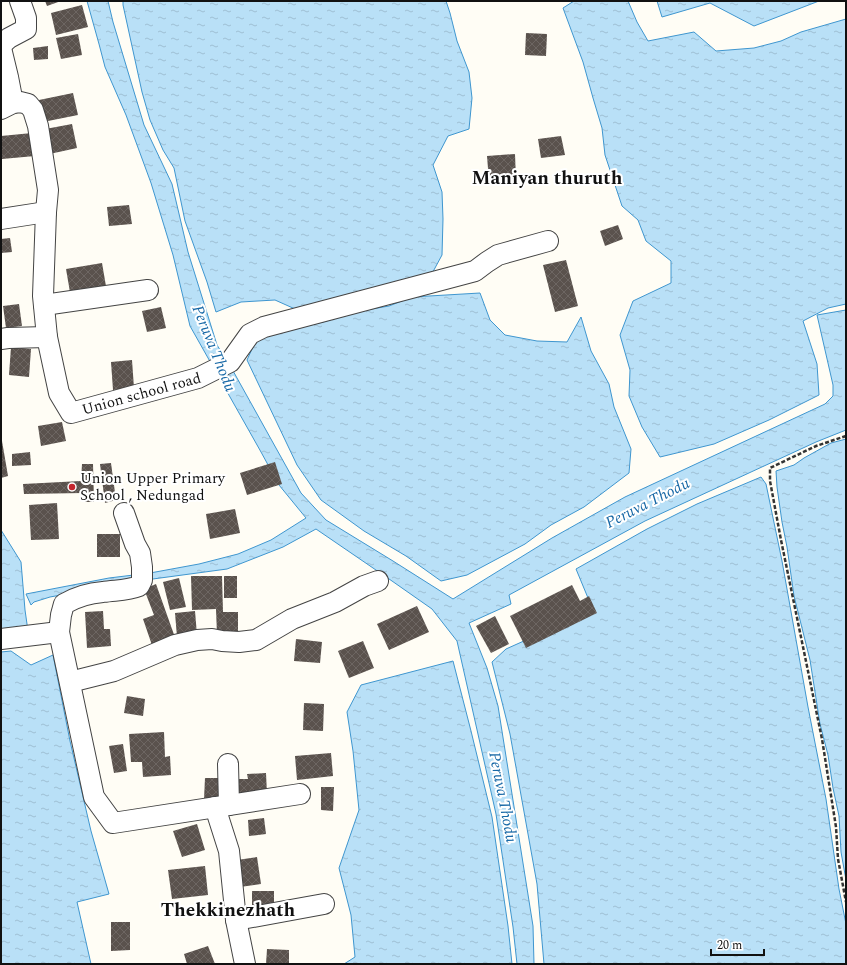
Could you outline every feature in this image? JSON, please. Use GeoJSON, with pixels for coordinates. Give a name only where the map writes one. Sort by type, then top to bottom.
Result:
{"type":"FeatureCollection","features":[{"type":"Feature","properties":{"kind":"street"},"geometry":{"type":"LineString","coordinates":[[1,45],[9,38],[26,29],[26,18],[20,1]]}},
{"type":"Feature","properties":{"kind":"street"},"geometry":{"type":"LineString","coordinates":[[1,48],[8,77],[7,106]]}},
{"type":"Feature","properties":{"kind":"street","name":"Union school road"},"geometry":{"type":"LineString","coordinates":[[7,106],[20,102],[28,104],[33,110],[38,126],[48,190],[43,296],[47,337],[59,393],[71,413],[198,378],[221,366],[250,334],[264,327],[475,271],[498,255],[548,240]]}},
{"type":"Feature","properties":{"kind":"street"},"geometry":{"type":"LineString","coordinates":[[1,219],[46,212]]}},
{"type":"Feature","properties":{"kind":"street"},"geometry":{"type":"LineString","coordinates":[[44,305],[148,290]]}},
{"type":"Feature","properties":{"kind":"street"},"geometry":{"type":"LineString","coordinates":[[1,339],[47,337]]}},
{"type":"Feature","properties":{"kind":"street"},"geometry":{"type":"LineString","coordinates":[[124,512],[135,544],[140,553],[142,576],[139,586],[131,589],[102,592],[83,596],[64,604],[59,632],[94,796],[113,823],[300,794]]}},
{"type":"Feature","properties":{"kind":"street"},"geometry":{"type":"LineString","coordinates":[[70,682],[114,671],[175,645],[212,638],[222,642],[256,640],[292,619],[336,602],[364,586],[378,581]]}},
{"type":"Feature","properties":{"kind":"street"},"geometry":{"type":"LineString","coordinates":[[1,639],[59,632]]}},
{"type":"Feature","properties":{"kind":"street"},"geometry":{"type":"LineString","coordinates":[[228,764],[222,806],[229,851],[236,920],[245,964]]}},
{"type":"Feature","properties":{"kind":"street"},"geometry":{"type":"LineString","coordinates":[[236,920],[324,904]]}},
{"type":"Feature","properties":{"kind":"path"},"geometry":{"type":"LineString","coordinates":[[846,436],[816,446],[770,468],[770,481],[800,636],[822,739],[836,827],[838,859],[846,902]]}},
{"type":"Feature","properties":{"kind":"water","name":"Peruva Thodu"},"geometry":{"type":"Polygon","coordinates":[[[87,1],[108,1],[144,125],[172,184],[188,252],[217,345],[301,493],[326,520],[453,599],[552,538],[625,497],[825,404],[833,396],[833,385],[817,315],[846,310],[846,430],[816,442],[645,521],[509,595],[511,604],[469,623],[487,668],[498,706],[533,926],[534,964],[517,964],[496,814],[457,641],[432,609],[316,529],[283,547],[227,569],[138,581],[50,597],[34,602],[31,605],[26,594],[109,578],[150,573],[199,564],[238,554],[271,540],[306,518],[279,485],[190,326],[173,255],[151,183],[126,115],[105,67],[87,1]]]}},
{"type":"Feature","properties":{"kind":"water"},"geometry":{"type":"Polygon","coordinates":[[[123,1],[446,1],[457,41],[469,72],[472,98],[469,129],[448,136],[433,165],[442,192],[442,255],[428,281],[304,313],[275,300],[241,302],[216,312],[185,221],[174,168],[163,150],[150,120],[142,92],[123,1]]]}},
{"type":"Feature","properties":{"kind":"water"},"geometry":{"type":"Polygon","coordinates":[[[574,1],[628,1],[637,22],[648,41],[694,32],[716,51],[754,48],[781,41],[801,32],[846,19],[846,304],[828,308],[803,321],[817,364],[819,395],[769,420],[714,444],[660,457],[642,427],[629,396],[630,370],[620,335],[633,301],[671,283],[671,261],[646,241],[638,220],[622,206],[605,155],[602,128],[583,62],[563,8],[574,1]]]}},
{"type":"Feature","properties":{"kind":"water"},"geometry":{"type":"Polygon","coordinates":[[[657,1],[819,1],[754,26],[710,3],[662,17],[657,1]]]}},
{"type":"Feature","properties":{"kind":"water"},"geometry":{"type":"Polygon","coordinates":[[[480,293],[490,320],[505,335],[537,341],[567,342],[581,317],[591,351],[609,384],[614,407],[631,449],[629,473],[584,507],[551,525],[525,544],[467,575],[441,581],[406,556],[364,531],[321,500],[297,465],[247,360],[257,338],[323,322],[360,311],[389,306],[412,297],[480,293]]]}},
{"type":"Feature","properties":{"kind":"water"},"geometry":{"type":"Polygon","coordinates":[[[846,439],[846,880],[841,852],[839,816],[828,755],[820,724],[810,660],[794,596],[782,522],[776,471],[794,465],[831,443],[846,439]]]}},
{"type":"Feature","properties":{"kind":"water"},"geometry":{"type":"Polygon","coordinates":[[[761,477],[766,484],[782,561],[826,799],[839,889],[846,924],[846,964],[544,964],[537,884],[510,734],[492,662],[506,649],[593,610],[576,569],[647,529],[697,504],[761,477]]]}},
{"type":"Feature","properties":{"kind":"water"},"geometry":{"type":"Polygon","coordinates":[[[1,530],[21,562],[28,631],[1,636],[1,530]]]}},
{"type":"Feature","properties":{"kind":"water"},"geometry":{"type":"Polygon","coordinates":[[[11,651],[31,665],[53,655],[70,741],[91,831],[109,894],[77,902],[91,964],[1,964],[1,652],[11,651]]]}},
{"type":"Feature","properties":{"kind":"water"},"geometry":{"type":"Polygon","coordinates":[[[453,661],[492,817],[512,964],[344,964],[355,957],[351,915],[339,868],[359,810],[353,751],[347,712],[361,685],[453,661]]]}},
{"type":"Feature","properties":{"kind":"building"},"geometry":{"type":"Polygon","coordinates":[[[45,1],[61,1],[47,6],[45,1]]]}},
{"type":"Feature","properties":{"kind":"building"},"geometry":{"type":"Polygon","coordinates":[[[82,5],[88,27],[56,35],[51,13],[82,5]]]}},
{"type":"Feature","properties":{"kind":"building"},"geometry":{"type":"Polygon","coordinates":[[[526,33],[547,34],[546,56],[525,55],[526,33]]]}},
{"type":"Feature","properties":{"kind":"building"},"geometry":{"type":"Polygon","coordinates":[[[78,34],[82,55],[61,59],[56,38],[78,34]]]}},
{"type":"Feature","properties":{"kind":"building"},"geometry":{"type":"Polygon","coordinates":[[[48,46],[48,59],[34,60],[33,48],[48,46]]]}},
{"type":"Feature","properties":{"kind":"building"},"geometry":{"type":"Polygon","coordinates":[[[73,93],[78,115],[43,122],[39,100],[73,93]]]}},
{"type":"Feature","properties":{"kind":"building"},"geometry":{"type":"Polygon","coordinates":[[[72,124],[77,148],[45,155],[40,130],[72,124]]]}},
{"type":"Feature","properties":{"kind":"building"},"geometry":{"type":"Polygon","coordinates":[[[32,133],[35,156],[2,159],[1,136],[32,133]]]}},
{"type":"Feature","properties":{"kind":"building"},"geometry":{"type":"Polygon","coordinates":[[[561,136],[565,155],[541,158],[538,139],[561,136]]]}},
{"type":"Feature","properties":{"kind":"building"},"geometry":{"type":"Polygon","coordinates":[[[515,154],[516,179],[489,181],[487,156],[515,154]]]}},
{"type":"Feature","properties":{"kind":"building"},"geometry":{"type":"Polygon","coordinates":[[[129,205],[132,224],[109,226],[107,207],[129,205]]]}},
{"type":"Feature","properties":{"kind":"building"},"geometry":{"type":"Polygon","coordinates":[[[618,225],[623,239],[605,246],[600,231],[618,225]]]}},
{"type":"Feature","properties":{"kind":"building"},"geometry":{"type":"Polygon","coordinates":[[[10,238],[12,252],[1,253],[1,239],[10,238]]]}},
{"type":"Feature","properties":{"kind":"building"},"geometry":{"type":"Polygon","coordinates":[[[566,260],[578,306],[555,312],[543,265],[566,260]]]}},
{"type":"Feature","properties":{"kind":"building"},"geometry":{"type":"Polygon","coordinates":[[[102,263],[107,292],[71,298],[66,269],[102,263]]]}},
{"type":"Feature","properties":{"kind":"building"},"geometry":{"type":"Polygon","coordinates":[[[19,304],[22,326],[6,328],[3,306],[19,304]]]}},
{"type":"Feature","properties":{"kind":"building"},"geometry":{"type":"Polygon","coordinates":[[[161,307],[166,328],[147,332],[142,311],[161,307]]]}},
{"type":"Feature","properties":{"kind":"building"},"geometry":{"type":"Polygon","coordinates":[[[11,347],[31,349],[29,377],[9,375],[11,347]]]}},
{"type":"Feature","properties":{"kind":"building"},"geometry":{"type":"Polygon","coordinates":[[[132,360],[134,388],[113,390],[111,362],[132,360]]]}},
{"type":"Feature","properties":{"kind":"building"},"geometry":{"type":"Polygon","coordinates":[[[62,422],[66,441],[41,446],[38,426],[62,422]]]}},
{"type":"Feature","properties":{"kind":"building"},"geometry":{"type":"Polygon","coordinates":[[[1,441],[8,476],[1,478],[1,441]]]}},
{"type":"Feature","properties":{"kind":"building"},"geometry":{"type":"Polygon","coordinates":[[[30,452],[31,465],[12,466],[12,454],[30,452]]]}},
{"type":"Feature","properties":{"kind":"building"},"geometry":{"type":"Polygon","coordinates":[[[275,462],[282,484],[247,495],[240,473],[275,462]]]}},
{"type":"Feature","properties":{"kind":"building"},"geometry":{"type":"Polygon","coordinates":[[[111,463],[116,500],[105,503],[100,464],[111,463]]]}},
{"type":"Feature","properties":{"kind":"building"},"geometry":{"type":"Polygon","coordinates":[[[82,464],[93,464],[94,502],[84,502],[83,493],[24,494],[23,484],[81,481],[82,464]]]}},
{"type":"Feature","properties":{"kind":"building"},"geometry":{"type":"Polygon","coordinates":[[[57,503],[59,539],[31,540],[29,505],[57,503]]]}},
{"type":"Feature","properties":{"kind":"building"},"geometry":{"type":"Polygon","coordinates":[[[235,509],[240,533],[210,539],[206,514],[235,509]]]}},
{"type":"Feature","properties":{"kind":"building"},"geometry":{"type":"Polygon","coordinates":[[[97,534],[120,534],[120,557],[97,557],[97,534]]]}},
{"type":"Feature","properties":{"kind":"building"},"geometry":{"type":"Polygon","coordinates":[[[191,576],[222,576],[223,612],[238,612],[238,634],[217,635],[216,609],[192,610],[191,576]]]}},
{"type":"Feature","properties":{"kind":"building"},"geometry":{"type":"Polygon","coordinates":[[[224,576],[237,576],[237,598],[224,598],[224,576]]]}},
{"type":"Feature","properties":{"kind":"building"},"geometry":{"type":"Polygon","coordinates":[[[179,578],[186,607],[170,610],[163,582],[179,578]]]}},
{"type":"Feature","properties":{"kind":"building"},"geometry":{"type":"Polygon","coordinates":[[[156,584],[177,643],[154,651],[143,619],[154,615],[144,589],[156,584]]]}},
{"type":"Feature","properties":{"kind":"building"},"geometry":{"type":"Polygon","coordinates":[[[572,585],[580,601],[589,596],[597,613],[526,648],[510,616],[572,585]]]}},
{"type":"Feature","properties":{"kind":"building"},"geometry":{"type":"Polygon","coordinates":[[[417,606],[429,632],[389,650],[377,624],[417,606]]]}},
{"type":"Feature","properties":{"kind":"building"},"geometry":{"type":"Polygon","coordinates":[[[103,611],[104,629],[110,629],[111,646],[87,648],[85,612],[103,611]]]}},
{"type":"Feature","properties":{"kind":"building"},"geometry":{"type":"Polygon","coordinates":[[[195,611],[197,635],[177,637],[175,613],[195,611]]]}},
{"type":"Feature","properties":{"kind":"building"},"geometry":{"type":"Polygon","coordinates":[[[495,616],[509,644],[491,653],[476,626],[495,616]]]}},
{"type":"Feature","properties":{"kind":"building"},"geometry":{"type":"Polygon","coordinates":[[[296,639],[322,642],[320,663],[294,661],[296,639]]]}},
{"type":"Feature","properties":{"kind":"building"},"geometry":{"type":"Polygon","coordinates":[[[363,641],[374,668],[349,678],[338,651],[363,641]]]}},
{"type":"Feature","properties":{"kind":"building"},"geometry":{"type":"Polygon","coordinates":[[[127,696],[145,699],[143,716],[124,713],[127,696]]]}},
{"type":"Feature","properties":{"kind":"building"},"geometry":{"type":"Polygon","coordinates":[[[304,703],[324,704],[323,731],[303,730],[304,703]]]}},
{"type":"Feature","properties":{"kind":"building"},"geometry":{"type":"Polygon","coordinates":[[[164,732],[165,757],[170,756],[171,775],[143,777],[142,762],[131,762],[129,734],[164,732]]]}},
{"type":"Feature","properties":{"kind":"building"},"geometry":{"type":"Polygon","coordinates":[[[123,744],[127,771],[114,773],[109,746],[123,744]]]}},
{"type":"Feature","properties":{"kind":"building"},"geometry":{"type":"Polygon","coordinates":[[[331,753],[333,776],[297,780],[295,756],[331,753]]]}},
{"type":"Feature","properties":{"kind":"building"},"geometry":{"type":"Polygon","coordinates":[[[266,773],[267,794],[233,794],[233,779],[248,779],[247,774],[266,773]]]}},
{"type":"Feature","properties":{"kind":"building"},"geometry":{"type":"Polygon","coordinates":[[[205,778],[221,778],[220,800],[204,799],[205,778]]]}},
{"type":"Feature","properties":{"kind":"building"},"geometry":{"type":"Polygon","coordinates":[[[321,787],[334,787],[333,811],[321,810],[321,787]]]}},
{"type":"Feature","properties":{"kind":"building"},"geometry":{"type":"Polygon","coordinates":[[[264,818],[266,834],[249,836],[248,820],[264,818]]]}},
{"type":"Feature","properties":{"kind":"building"},"geometry":{"type":"Polygon","coordinates":[[[197,824],[205,850],[182,857],[173,831],[197,824]]]}},
{"type":"Feature","properties":{"kind":"building"},"geometry":{"type":"Polygon","coordinates":[[[257,857],[261,884],[240,887],[237,860],[257,857]]]}},
{"type":"Feature","properties":{"kind":"building"},"geometry":{"type":"Polygon","coordinates":[[[205,866],[208,895],[172,899],[168,870],[205,866]]]}},
{"type":"Feature","properties":{"kind":"building"},"geometry":{"type":"Polygon","coordinates":[[[252,891],[274,891],[274,909],[252,910],[252,891]]]}},
{"type":"Feature","properties":{"kind":"building"},"geometry":{"type":"Polygon","coordinates":[[[111,922],[130,922],[130,950],[111,951],[111,922]]]}},
{"type":"Feature","properties":{"kind":"building"},"geometry":{"type":"Polygon","coordinates":[[[208,946],[215,964],[187,964],[184,954],[208,946]]]}},
{"type":"Feature","properties":{"kind":"building"},"geometry":{"type":"Polygon","coordinates":[[[267,949],[289,950],[289,964],[266,964],[267,949]]]}},
{"type":"Feature","properties":{"kind":"place","name":"Union Upper Primary School , Nedungad"},"geometry":{"type":"Point","coordinates":[72,487]}},
{"type":"Feature","properties":{"kind":"district","name":"Maniyan thuruth"},"geometry":{"type":"Point","coordinates":[547,177]}},
{"type":"Feature","properties":{"kind":"district","name":"Thekkinezhath"},"geometry":{"type":"Point","coordinates":[228,909]}}]}
